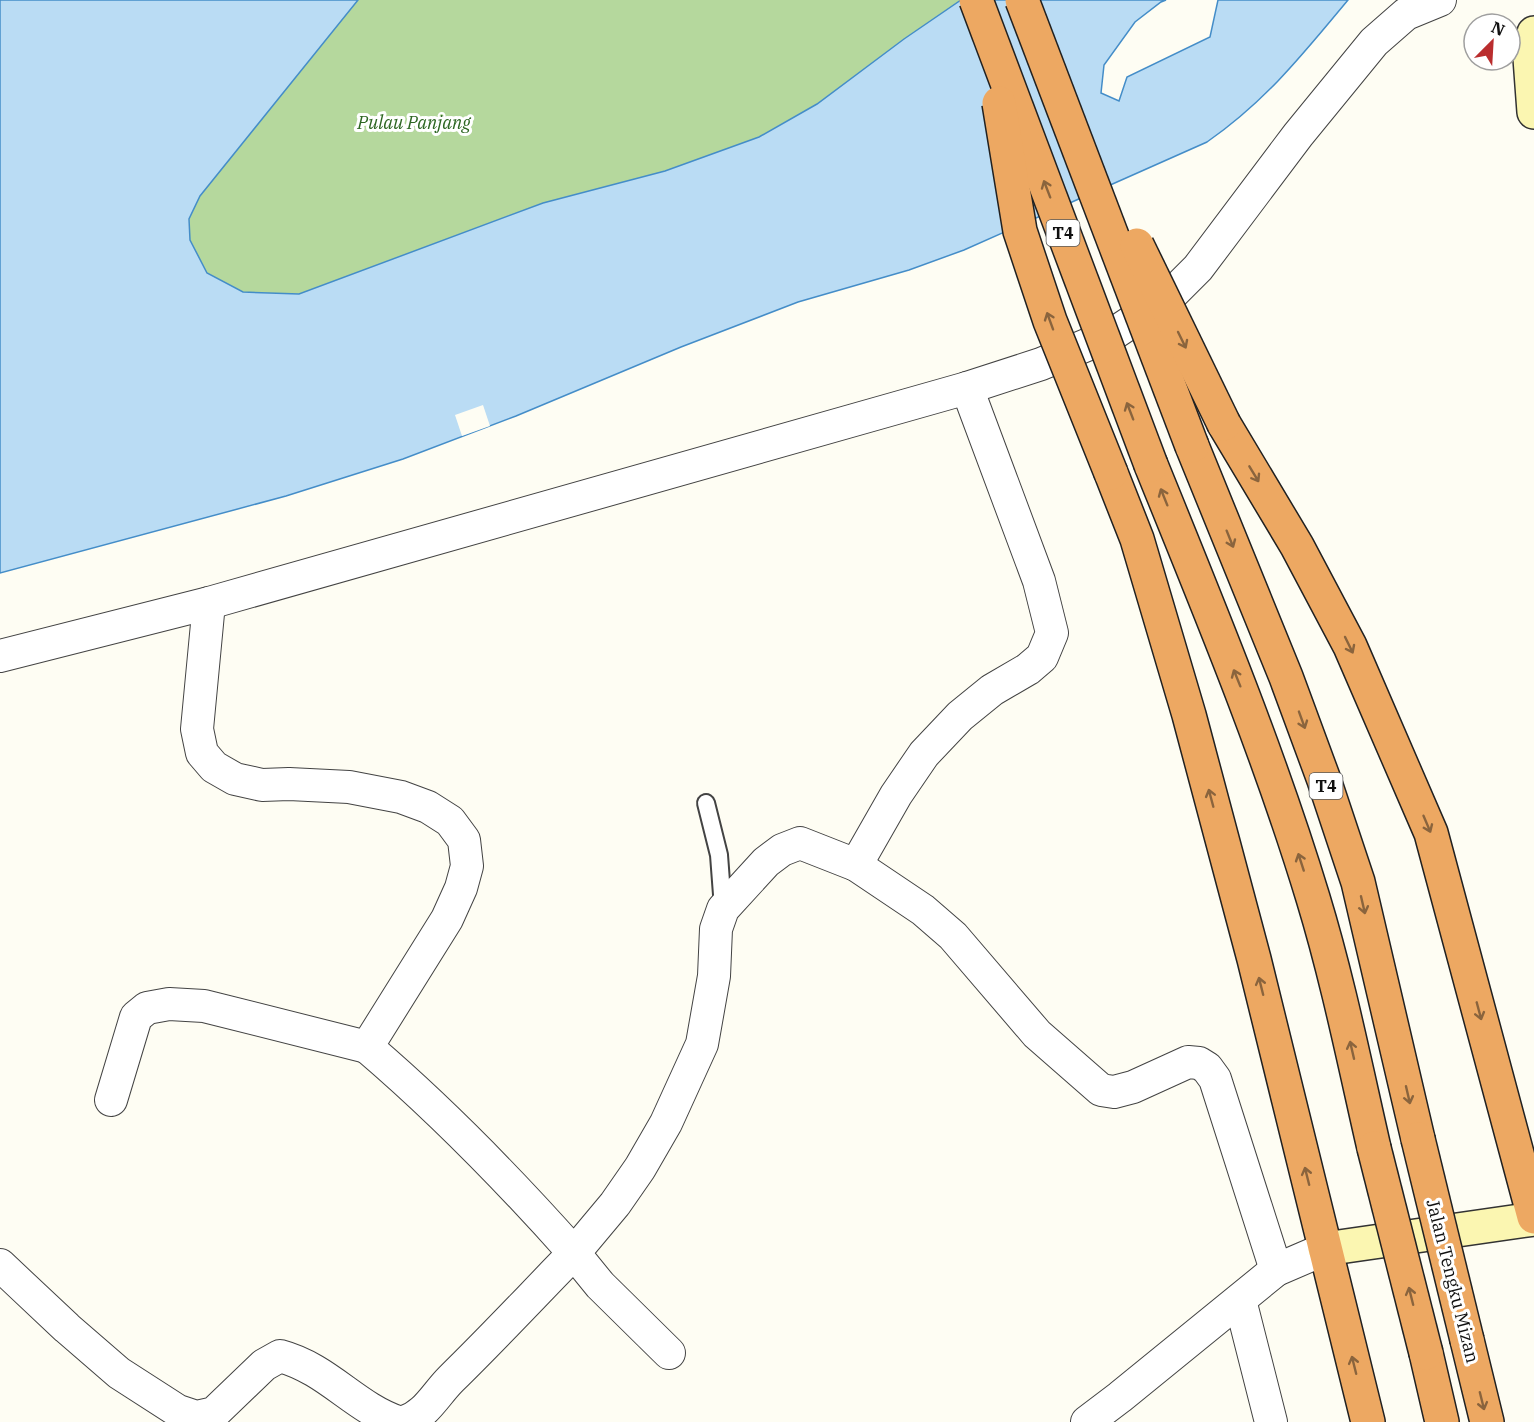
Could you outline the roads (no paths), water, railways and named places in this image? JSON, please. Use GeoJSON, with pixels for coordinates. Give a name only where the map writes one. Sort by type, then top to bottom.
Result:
{"type":"FeatureCollection","features":[{"type":"Feature","properties":{"kind":"highway","name":"Jalan Tengku Mizan"},"geometry":{"type":"LineString","coordinates":[[1022,0],[1192,446],[1286,677],[1358,882],[1487,1422]]}},
{"type":"Feature","properties":{"kind":"highway"},"geometry":{"type":"LineString","coordinates":[[1028,0],[1148,270],[1224,424],[1297,546],[1350,646],[1431,833],[1534,1218]]}},
{"type":"Feature","properties":{"kind":"highway"},"geometry":{"type":"LineString","coordinates":[[981,13],[1020,231],[1050,321],[1137,539],[1189,715],[1254,959],[1368,1422]]}},
{"type":"Feature","properties":{"kind":"highway","name":"T4"},"geometry":{"type":"LineString","coordinates":[[981,13],[1150,465],[1243,693],[1283,805],[1335,978],[1374,1148],[1442,1422]]}},
{"type":"Feature","properties":{"kind":"street"},"geometry":{"type":"LineString","coordinates":[[0,656],[209,603],[967,388],[1041,364],[1113,334],[1169,297],[1205,260],[1298,135],[1374,42],[1406,14],[1440,0]]}},
{"type":"Feature","properties":{"kind":"street"},"geometry":{"type":"LineString","coordinates":[[1534,33],[1530,58],[1534,109]]}},
{"type":"Feature","properties":{"kind":"street"},"geometry":{"type":"LineString","coordinates":[[856,864],[896,795],[924,754],[960,716],[992,690],[1028,669],[1042,657],[1052,633],[1039,581],[967,388]]}},
{"type":"Feature","properties":{"kind":"street"},"geometry":{"type":"LineString","coordinates":[[209,603],[197,729],[202,753],[214,767],[235,779],[262,785],[350,787],[401,797],[428,807],[450,822],[464,840],[467,866],[461,888],[447,919],[367,1047]]}},
{"type":"Feature","properties":{"kind":"street"},"geometry":{"type":"LineString","coordinates":[[404,1422],[415,1419],[425,1410],[448,1382],[574,1253],[615,1204],[640,1168],[666,1123],[702,1044],[714,976],[716,929],[723,909],[766,862],[782,850],[800,843],[856,864],[923,910],[953,936],[1037,1034],[1101,1090],[1114,1092],[1133,1087],[1188,1062],[1199,1063],[1207,1068],[1215,1079],[1276,1270]]}},
{"type":"Feature","properties":{"kind":"street"},"geometry":{"type":"LineString","coordinates":[[111,1101],[136,1017],[147,1008],[169,1004],[204,1005],[367,1047],[419,1091],[474,1144],[574,1253],[600,1285],[669,1353]]}},
{"type":"Feature","properties":{"kind":"street"},"geometry":{"type":"LineString","coordinates":[[1087,1422],[1276,1270],[1325,1249],[1534,1218]]}},
{"type":"Feature","properties":{"kind":"street"},"geometry":{"type":"LineString","coordinates":[[0,1265],[119,1373],[178,1411],[196,1416],[214,1413],[264,1365],[280,1356],[299,1361],[380,1416],[398,1422]]}},
{"type":"Feature","properties":{"kind":"street"},"geometry":{"type":"LineString","coordinates":[[1240,1300],[1271,1422]]}},
{"type":"Feature","properties":{"kind":"lane"},"geometry":{"type":"LineString","coordinates":[[706,803],[719,855],[723,909]]}},
{"type":"Feature","properties":{"kind":"water"},"geometry":{"type":"Polygon","coordinates":[[[0,0],[358,0],[200,196],[189,219],[190,240],[207,273],[243,292],[299,294],[543,203],[665,171],[759,137],[817,104],[961,0],[1166,0],[1135,22],[1104,65],[1101,93],[1119,101],[1127,77],[1210,37],[1218,0],[1348,0],[1266,93],[1207,142],[964,250],[909,270],[798,302],[403,459],[286,496],[0,573],[0,0]]]}},
{"type":"Feature","properties":{"kind":"park label","name":"Pulau Panjang"},"geometry":{"type":"Point","coordinates":[414,122]}}]}
